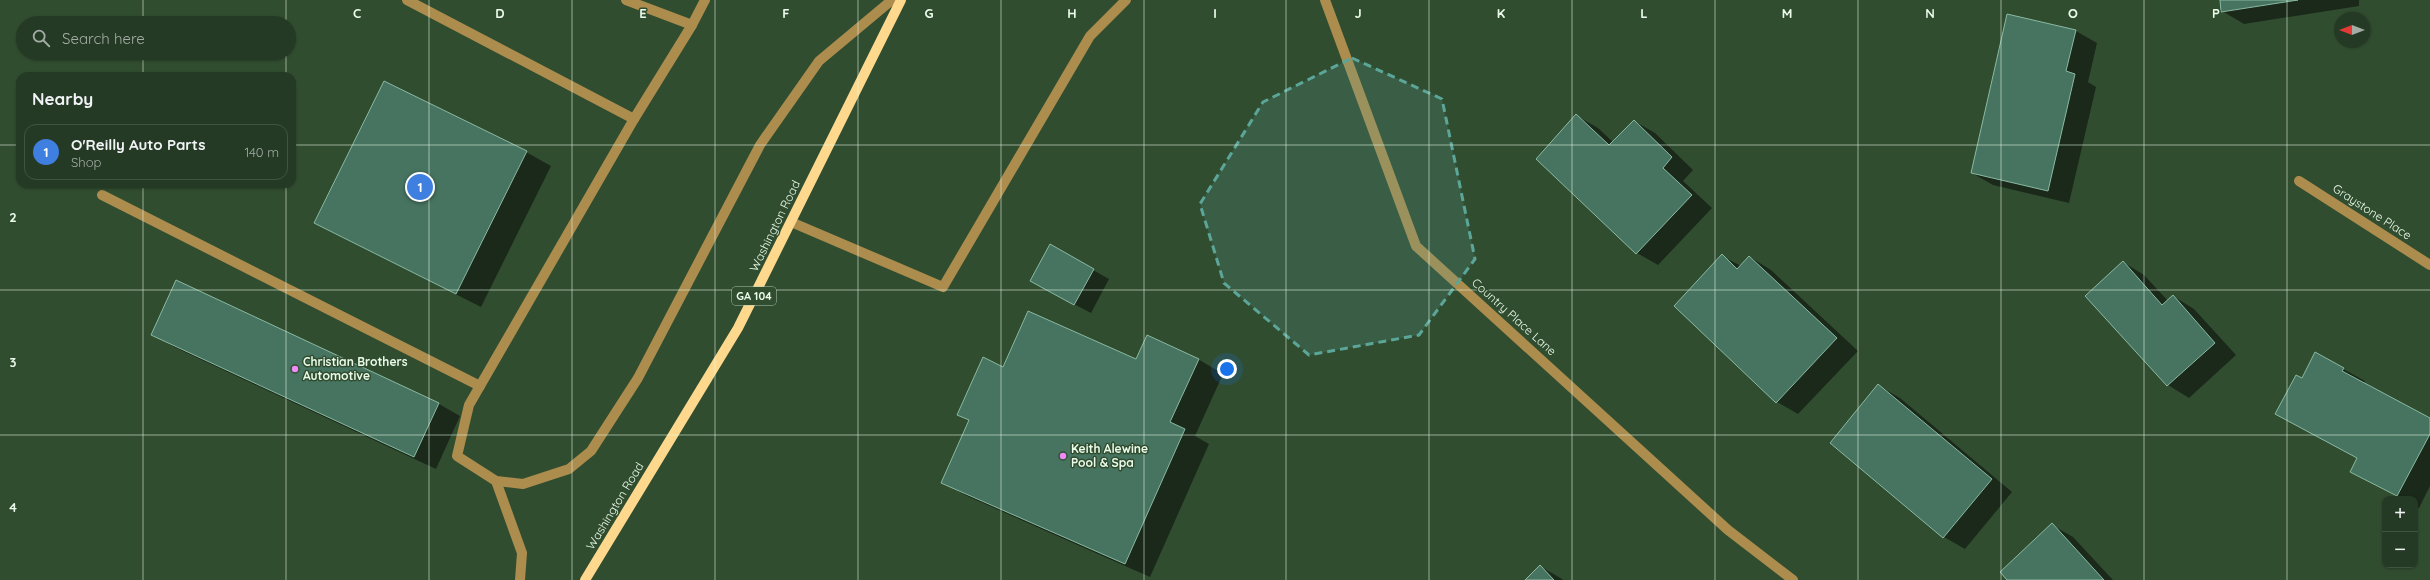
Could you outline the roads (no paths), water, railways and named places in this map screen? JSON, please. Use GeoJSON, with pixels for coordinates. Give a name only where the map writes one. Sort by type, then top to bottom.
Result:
{"type":"FeatureCollection","features":[{"type":"Feature","properties":{"kind":"main road","name":"Washington Road"},"geometry":{"type":"LineString","coordinates":[[585,580],[738,328],[901,0]]}},
{"type":"Feature","properties":{"kind":"street"},"geometry":{"type":"LineString","coordinates":[[407,0],[634,119]]}},
{"type":"Feature","properties":{"kind":"street"},"geometry":{"type":"LineString","coordinates":[[626,0],[692,25]]}},
{"type":"Feature","properties":{"kind":"street"},"geometry":{"type":"LineString","coordinates":[[705,0],[692,25],[634,119],[469,405],[457,456],[496,481],[523,484],[569,469],[591,451],[638,378],[760,145],[819,61],[892,0]]}},
{"type":"Feature","properties":{"kind":"street"},"geometry":{"type":"LineString","coordinates":[[791,222],[943,287],[1090,36],[1126,0]]}},
{"type":"Feature","properties":{"kind":"street","name":"Country Place Lane"},"geometry":{"type":"LineString","coordinates":[[1325,0],[1416,246],[1728,530],[1793,580]]}},
{"type":"Feature","properties":{"kind":"street","name":"Graystone Place"},"geometry":{"type":"LineString","coordinates":[[2299,181],[2430,265]]}},
{"type":"Feature","properties":{"kind":"street"},"geometry":{"type":"LineString","coordinates":[[102,195],[480,386]]}},
{"type":"Feature","properties":{"kind":"street"},"geometry":{"type":"LineString","coordinates":[[496,481],[522,553],[520,580]]}},
{"type":"Feature","properties":{"kind":"place","name":"O'Reilly Auto Parts"},"geometry":{"type":"Point","coordinates":[420,187]}},
{"type":"Feature","properties":{"kind":"place","name":"Christian Brothers Automotive"},"geometry":{"type":"Point","coordinates":[295,369]}},
{"type":"Feature","properties":{"kind":"place","name":"Keith Alewine Pool & Spa"},"geometry":{"type":"Point","coordinates":[1063,456]}}]}
